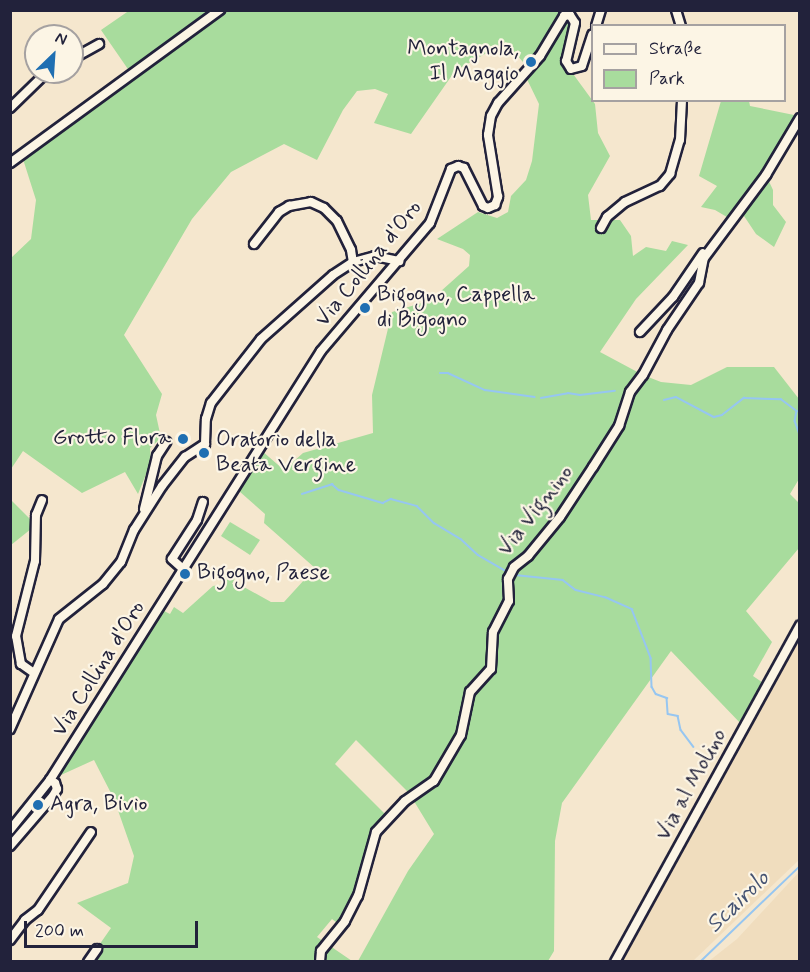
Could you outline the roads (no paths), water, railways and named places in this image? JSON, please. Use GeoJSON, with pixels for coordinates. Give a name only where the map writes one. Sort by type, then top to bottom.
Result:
{"type":"FeatureCollection","features":[{"type":"Feature","properties":{"kind":"street"},"geometry":{"type":"LineString","coordinates":[[10,163],[220,10]]}},
{"type":"Feature","properties":{"kind":"street","name":"Via Collina d'Oro"},"geometry":{"type":"LineString","coordinates":[[10,830],[50,780],[321,351],[399,261],[433,217],[449,172],[454,167],[460,166],[467,171],[483,206],[492,208],[495,205],[498,197],[488,135],[494,110],[540,56],[562,17],[566,13],[573,17],[575,23],[566,61],[571,69],[582,66],[591,37]]}},
{"type":"Feature","properties":{"kind":"street"},"geometry":{"type":"LineString","coordinates":[[84,52],[99,44]]}},
{"type":"Feature","properties":{"kind":"street"},"geometry":{"type":"LineString","coordinates":[[10,108],[35,84]]}},
{"type":"Feature","properties":{"kind":"street"},"geometry":{"type":"LineString","coordinates":[[601,228],[607,217],[625,202],[660,186],[670,174],[680,140],[682,102]]}},
{"type":"Feature","properties":{"kind":"street","name":"Via Vignino"},"geometry":{"type":"LineString","coordinates":[[320,962],[321,951],[345,921],[358,896],[376,832],[405,801],[434,781],[461,735],[470,692],[487,675],[493,663],[493,632],[509,601],[510,576],[514,567],[528,556],[560,517],[619,426],[630,392],[643,375],[667,330],[699,283],[704,258],[717,237],[766,175],[800,118]]}},
{"type":"Feature","properties":{"kind":"street"},"geometry":{"type":"LineString","coordinates":[[254,244],[279,212],[289,206],[311,202],[324,208],[337,221],[351,250],[353,262]]}},
{"type":"Feature","properties":{"kind":"street"},"geometry":{"type":"LineString","coordinates":[[640,332],[673,297],[711,241],[717,237]]}},
{"type":"Feature","properties":{"kind":"street"},"geometry":{"type":"LineString","coordinates":[[10,729],[59,619],[103,584],[121,562],[144,513],[181,461],[205,444],[209,406],[261,339],[333,275],[353,262],[375,256],[399,261]]}},
{"type":"Feature","properties":{"kind":"street"},"geometry":{"type":"LineString","coordinates":[[144,513],[157,456],[166,442]]}},
{"type":"Feature","properties":{"kind":"street"},"geometry":{"type":"LineString","coordinates":[[34,674],[21,664],[16,636],[35,561],[36,515],[42,500]]}},
{"type":"Feature","properties":{"kind":"street"},"geometry":{"type":"LineString","coordinates":[[183,569],[172,560],[196,520],[203,502]]}},
{"type":"Feature","properties":{"kind":"street","name":"Via al Molino"},"geometry":{"type":"LineString","coordinates":[[615,962],[800,625]]}},
{"type":"Feature","properties":{"kind":"street"},"geometry":{"type":"LineString","coordinates":[[10,846],[54,796],[57,789],[56,783],[50,780]]}},
{"type":"Feature","properties":{"kind":"street"},"geometry":{"type":"LineString","coordinates":[[10,940],[25,920],[38,910],[91,832]]}},
{"type":"Feature","properties":{"kind":"street"},"geometry":{"type":"LineString","coordinates":[[88,962],[97,950]]}},
{"type":"Feature","properties":{"kind":"waterway"},"geometry":{"type":"LineString","coordinates":[[440,373],[448,373],[485,390],[535,397]]}},
{"type":"Feature","properties":{"kind":"waterway"},"geometry":{"type":"LineString","coordinates":[[541,398],[568,393],[580,395],[615,391]]}},
{"type":"Feature","properties":{"kind":"waterway"},"geometry":{"type":"LineString","coordinates":[[664,400],[676,397],[714,417],[722,415],[744,398],[781,399],[797,411],[795,421],[800,435]]}},
{"type":"Feature","properties":{"kind":"waterway"},"geometry":{"type":"LineString","coordinates":[[302,494],[332,484],[339,490],[383,503],[391,499],[417,506],[434,523],[461,539],[478,555],[508,572]]}},
{"type":"Feature","properties":{"kind":"waterway"},"geometry":{"type":"LineString","coordinates":[[515,575],[563,580],[576,590],[605,597],[632,609],[651,658],[652,687],[656,694],[667,698],[668,714],[678,716],[681,730],[694,747]]}},
{"type":"Feature","properties":{"kind":"waterway","name":"Scairolo"},"geometry":{"type":"LineString","coordinates":[[700,962],[800,866]]}},
{"type":"Feature","properties":{"kind":"place","name":"Montagnola, Il Maggio"},"geometry":{"type":"Point","coordinates":[531,62]}},
{"type":"Feature","properties":{"kind":"place","name":"Bigogno, Cappella di Bigogno"},"geometry":{"type":"Point","coordinates":[365,308]}},
{"type":"Feature","properties":{"kind":"place","name":"Grotto Flora"},"geometry":{"type":"Point","coordinates":[183,439]}},
{"type":"Feature","properties":{"kind":"place","name":"Oratorio della Beata Vergine"},"geometry":{"type":"Point","coordinates":[204,453]}},
{"type":"Feature","properties":{"kind":"place","name":"Bigogno, Paese"},"geometry":{"type":"Point","coordinates":[185,574]}},
{"type":"Feature","properties":{"kind":"place","name":"Agra, Bivio"},"geometry":{"type":"Point","coordinates":[38,805]}}]}
